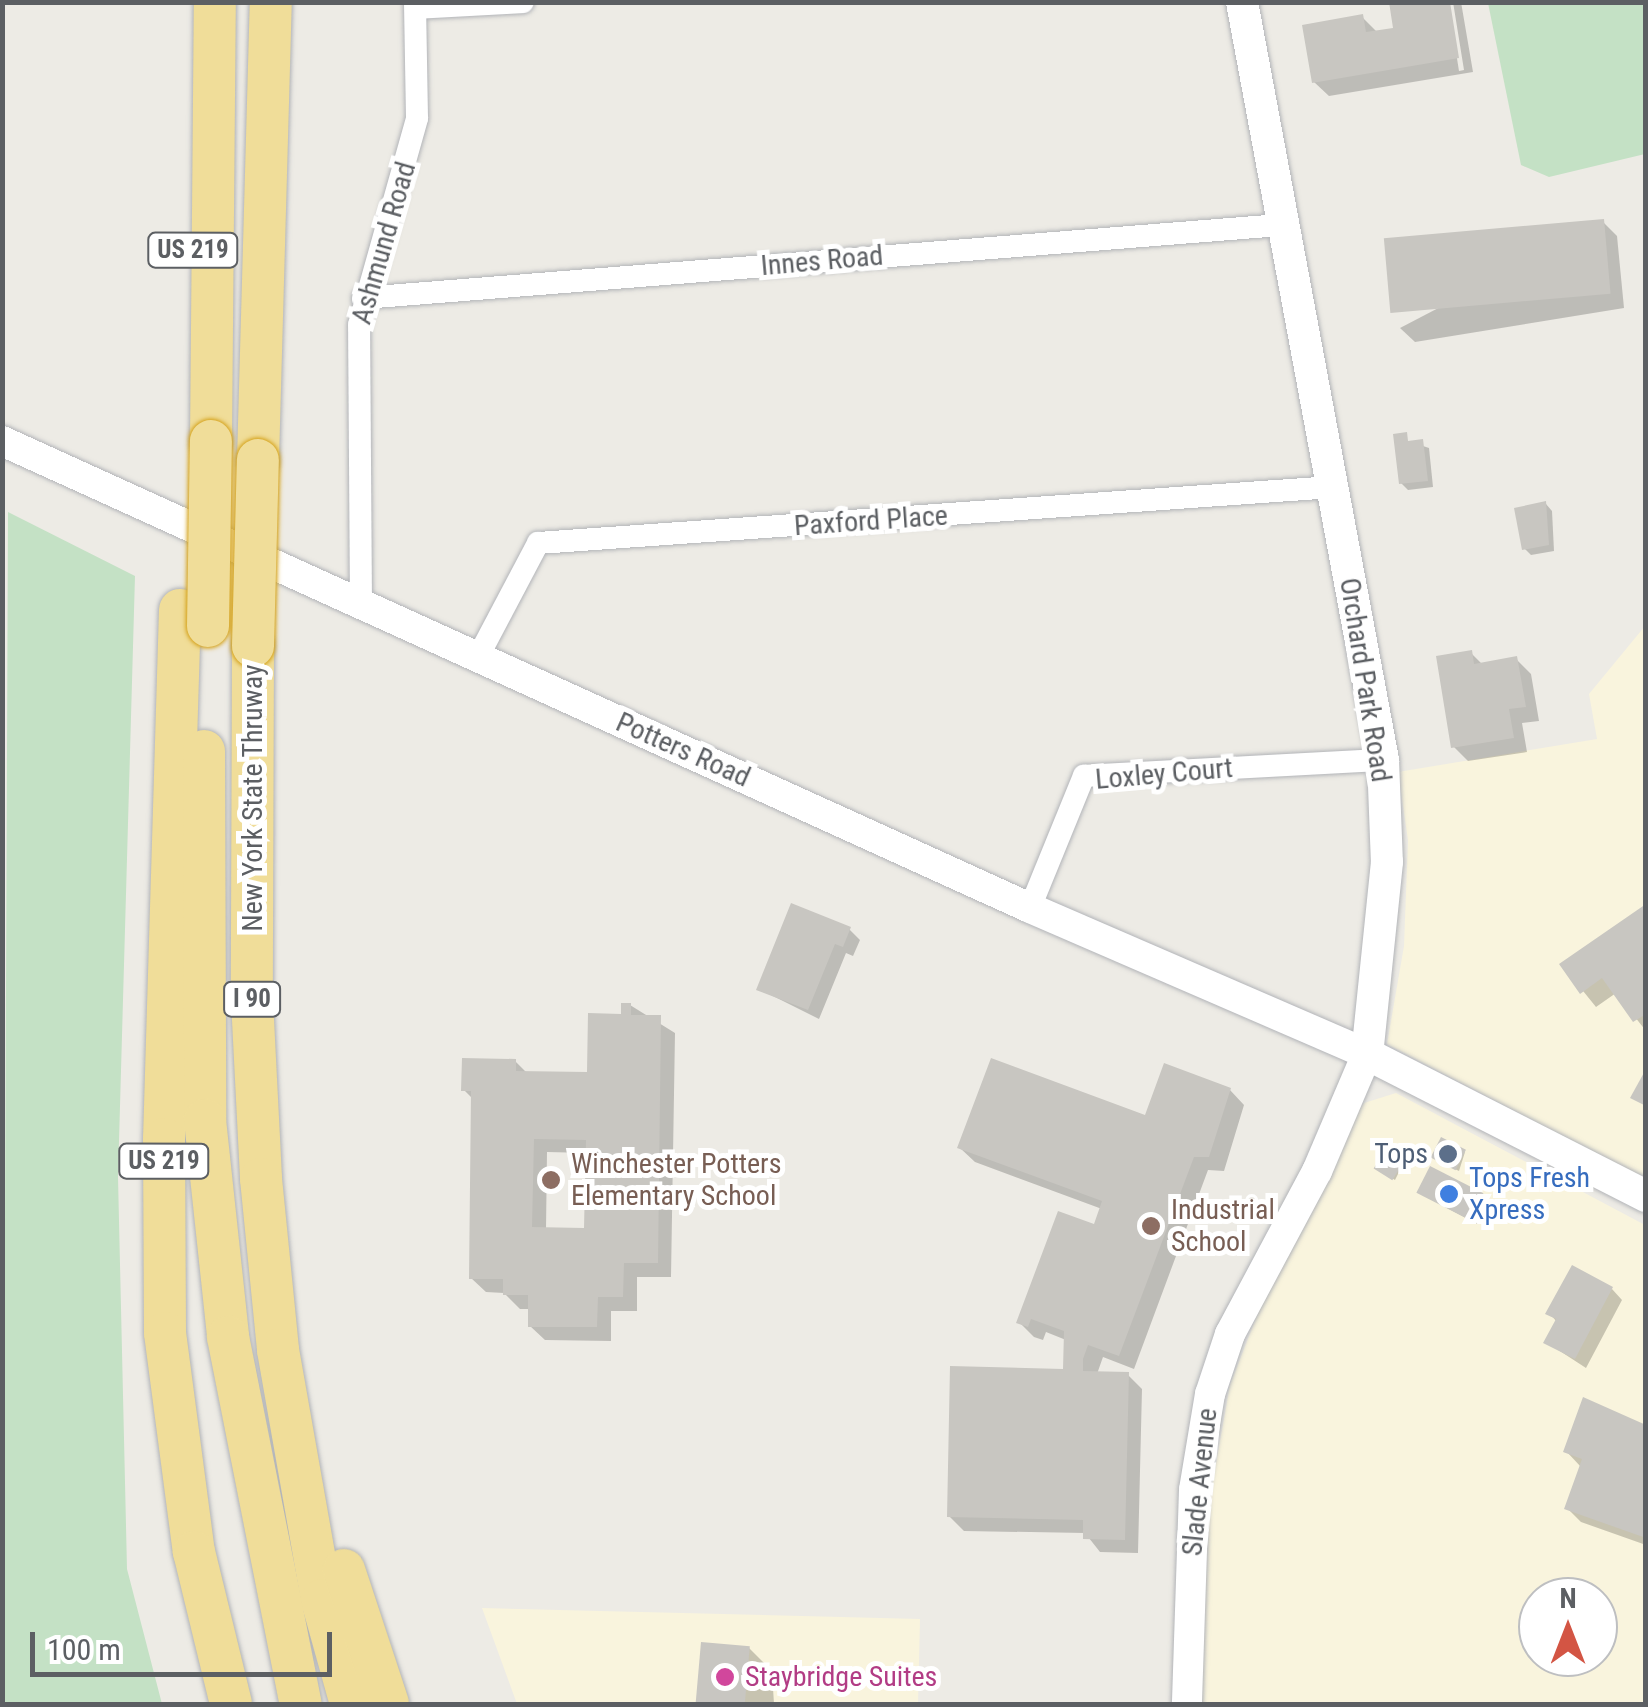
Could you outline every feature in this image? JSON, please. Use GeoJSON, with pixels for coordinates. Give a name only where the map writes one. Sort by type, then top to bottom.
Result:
{"type":"FeatureCollection","features":[{"type":"Feature","properties":{"kind":"highway","name":"US 219"},"geometry":{"type":"LineString","coordinates":[[215,2],[213,74],[196,157],[199,434],[194,618],[166,1000],[166,1333],[194,1552],[231,1704]]}},
{"type":"Feature","properties":{"kind":"highway","name":"New York State Thruway"},"geometry":{"type":"LineString","coordinates":[[271,2],[253,646],[252,1000],[278,1350],[322,1600],[351,1704]]}},
{"type":"Feature","properties":{"kind":"highway","name":"New York State Thruway"},"geometry":{"type":"LineString","coordinates":[[194,618],[205,1120],[228,1337],[301,1704]]}},
{"type":"Feature","properties":{"kind":"highway"},"geometry":{"type":"LineString","coordinates":[[278,1350],[388,1704]]}},
{"type":"Feature","properties":{"kind":"main road","name":"Orchard Park Road"},"geometry":{"type":"LineString","coordinates":[[1242,2],[1280,224],[1383,760],[1386,862],[1366,1054]]}},
{"type":"Feature","properties":{"kind":"main road"},"geometry":{"type":"LineString","coordinates":[[1366,1054],[1646,1196]]}},
{"type":"Feature","properties":{"kind":"street"},"geometry":{"type":"LineString","coordinates":[[415,5],[523,2]]}},
{"type":"Feature","properties":{"kind":"street","name":"Ashmund Road"},"geometry":{"type":"LineString","coordinates":[[361,604],[357,345],[363,298],[416,118],[415,5]]}},
{"type":"Feature","properties":{"kind":"street","name":"Innes Road"},"geometry":{"type":"LineString","coordinates":[[363,298],[1280,224]]}},
{"type":"Feature","properties":{"kind":"street","name":"Potters Road"},"geometry":{"type":"LineString","coordinates":[[2,442],[1030,908],[1366,1054]]}},
{"type":"Feature","properties":{"kind":"street","name":"Paxford Place"},"geometry":{"type":"LineString","coordinates":[[478,657],[538,543],[1332,487]]}},
{"type":"Feature","properties":{"kind":"street","name":"Loxley Court"},"geometry":{"type":"LineString","coordinates":[[1030,908],[1084,776],[1383,760]]}},
{"type":"Feature","properties":{"kind":"street","name":"Slade Avenue"},"geometry":{"type":"LineString","coordinates":[[1187,1704],[1194,1490],[1210,1394],[1230,1334],[1317,1171],[1366,1054]]}},
{"type":"Feature","properties":{"kind":"shaded area"},"geometry":{"type":"Polygon","coordinates":[[[1645,626],[1645,1179],[1387,1044],[1404,946],[1408,840],[1398,772],[1597,739],[1589,694],[1645,626]]]}},
{"type":"Feature","properties":{"kind":"shaded area"},"geometry":{"type":"Polygon","coordinates":[[[1396,1093],[1645,1225],[1645,1704],[1200,1704],[1209,1503],[1230,1385],[1260,1308],[1353,1118],[1364,1103],[1396,1093]]]}},
{"type":"Feature","properties":{"kind":"shaded area"},"geometry":{"type":"Polygon","coordinates":[[[482,1608],[920,1619],[918,1704],[517,1704],[482,1608]]]}},
{"type":"Feature","properties":{"kind":"green space"},"geometry":{"type":"Polygon","coordinates":[[[1488,3],[1645,3],[1645,154],[1549,177],[1521,165],[1488,3]]]}},
{"type":"Feature","properties":{"kind":"green space"},"geometry":{"type":"Polygon","coordinates":[[[8,512],[135,576],[118,1177],[127,1569],[162,1704],[3,1704],[8,512]]]}},
{"type":"Feature","properties":{"kind":"building"},"geometry":{"type":"Polygon","coordinates":[[[1389,2],[1450,2],[1459,58],[1312,83],[1302,25],[1363,14],[1366,32],[1393,28],[1389,2]]]}},
{"type":"Feature","properties":{"kind":"building"},"geometry":{"type":"Polygon","coordinates":[[[1604,219],[1611,294],[1390,313],[1384,238],[1604,219]]]}},
{"type":"Feature","properties":{"kind":"building"},"geometry":{"type":"Polygon","coordinates":[[[1407,432],[1408,441],[1423,439],[1428,481],[1399,484],[1393,434],[1407,432]]]}},
{"type":"Feature","properties":{"kind":"building"},"geometry":{"type":"Polygon","coordinates":[[[1546,501],[1549,545],[1522,550],[1514,508],[1546,501]]]}},
{"type":"Feature","properties":{"kind":"building"},"geometry":{"type":"Polygon","coordinates":[[[1472,650],[1474,664],[1517,656],[1526,707],[1509,709],[1514,738],[1451,748],[1436,656],[1472,650]]]}},
{"type":"Feature","properties":{"kind":"building"},"geometry":{"type":"Polygon","coordinates":[[[791,903],[851,927],[843,947],[835,944],[808,1010],[756,990],[791,903]]]}},
{"type":"Feature","properties":{"kind":"building"},"geometry":{"type":"Polygon","coordinates":[[[1646,904],[1646,1014],[1633,1022],[1602,978],[1580,994],[1559,964],[1646,904]]]}},
{"type":"Feature","properties":{"kind":"building"},"geometry":{"type":"Polygon","coordinates":[[[621,1003],[631,1003],[631,1015],[661,1015],[658,1263],[624,1263],[623,1297],[598,1297],[597,1327],[528,1327],[528,1295],[503,1295],[503,1279],[469,1279],[471,1091],[461,1091],[462,1058],[516,1059],[516,1071],[587,1072],[588,1013],[621,1014],[621,1003]],[[534,1139],[532,1227],[584,1228],[586,1140],[534,1139]]]}},
{"type":"Feature","properties":{"kind":"building"},"geometry":{"type":"Polygon","coordinates":[[[991,1058],[1145,1115],[1164,1063],[1231,1088],[1209,1157],[1194,1157],[1119,1356],[1088,1345],[1083,1359],[1083,1371],[1129,1372],[1125,1540],[1083,1539],[1083,1520],[947,1517],[950,1366],[1063,1369],[1064,1331],[1031,1319],[1028,1327],[1016,1323],[1058,1211],[1094,1224],[1102,1201],[957,1148],[991,1058]]]}},
{"type":"Feature","properties":{"kind":"building"},"geometry":{"type":"Polygon","coordinates":[[[1646,1069],[1646,1106],[1630,1098],[1646,1069]]]}},
{"type":"Feature","properties":{"kind":"building"},"geometry":{"type":"Polygon","coordinates":[[[1441,1137],[1466,1150],[1456,1170],[1431,1157],[1441,1137]]]}},
{"type":"Feature","properties":{"kind":"building"},"geometry":{"type":"Polygon","coordinates":[[[1389,1144],[1408,1156],[1392,1180],[1374,1169],[1389,1144]]]}},
{"type":"Feature","properties":{"kind":"building"},"geometry":{"type":"Polygon","coordinates":[[[1430,1166],[1483,1193],[1470,1220],[1416,1193],[1430,1166]]]}},
{"type":"Feature","properties":{"kind":"building"},"geometry":{"type":"Polygon","coordinates":[[[1572,1265],[1613,1287],[1575,1359],[1543,1343],[1556,1319],[1545,1314],[1572,1265]]]}},
{"type":"Feature","properties":{"kind":"building"},"geometry":{"type":"Polygon","coordinates":[[[1583,1397],[1646,1425],[1646,1538],[1564,1509],[1582,1459],[1563,1452],[1583,1397]]]}},
{"type":"Feature","properties":{"kind":"building","name":"Staybridge Suites"},"geometry":{"type":"Polygon","coordinates":[[[701,1642],[750,1646],[745,1704],[696,1704],[701,1642]]]}},
{"type":"Feature","properties":{"kind":"place","name":"Tops"},"geometry":{"type":"Point","coordinates":[1448,1154]}},
{"type":"Feature","properties":{"kind":"place","name":"Winchester Potters Elementary School"},"geometry":{"type":"Point","coordinates":[551,1180]}},
{"type":"Feature","properties":{"kind":"place","name":"Tops Fresh Xpress"},"geometry":{"type":"Point","coordinates":[1449,1194]}},
{"type":"Feature","properties":{"kind":"place","name":"Industrial School"},"geometry":{"type":"Point","coordinates":[1151,1226]}},
{"type":"Feature","properties":{"kind":"place","name":"Staybridge Suites"},"geometry":{"type":"Point","coordinates":[725,1677]}}]}
